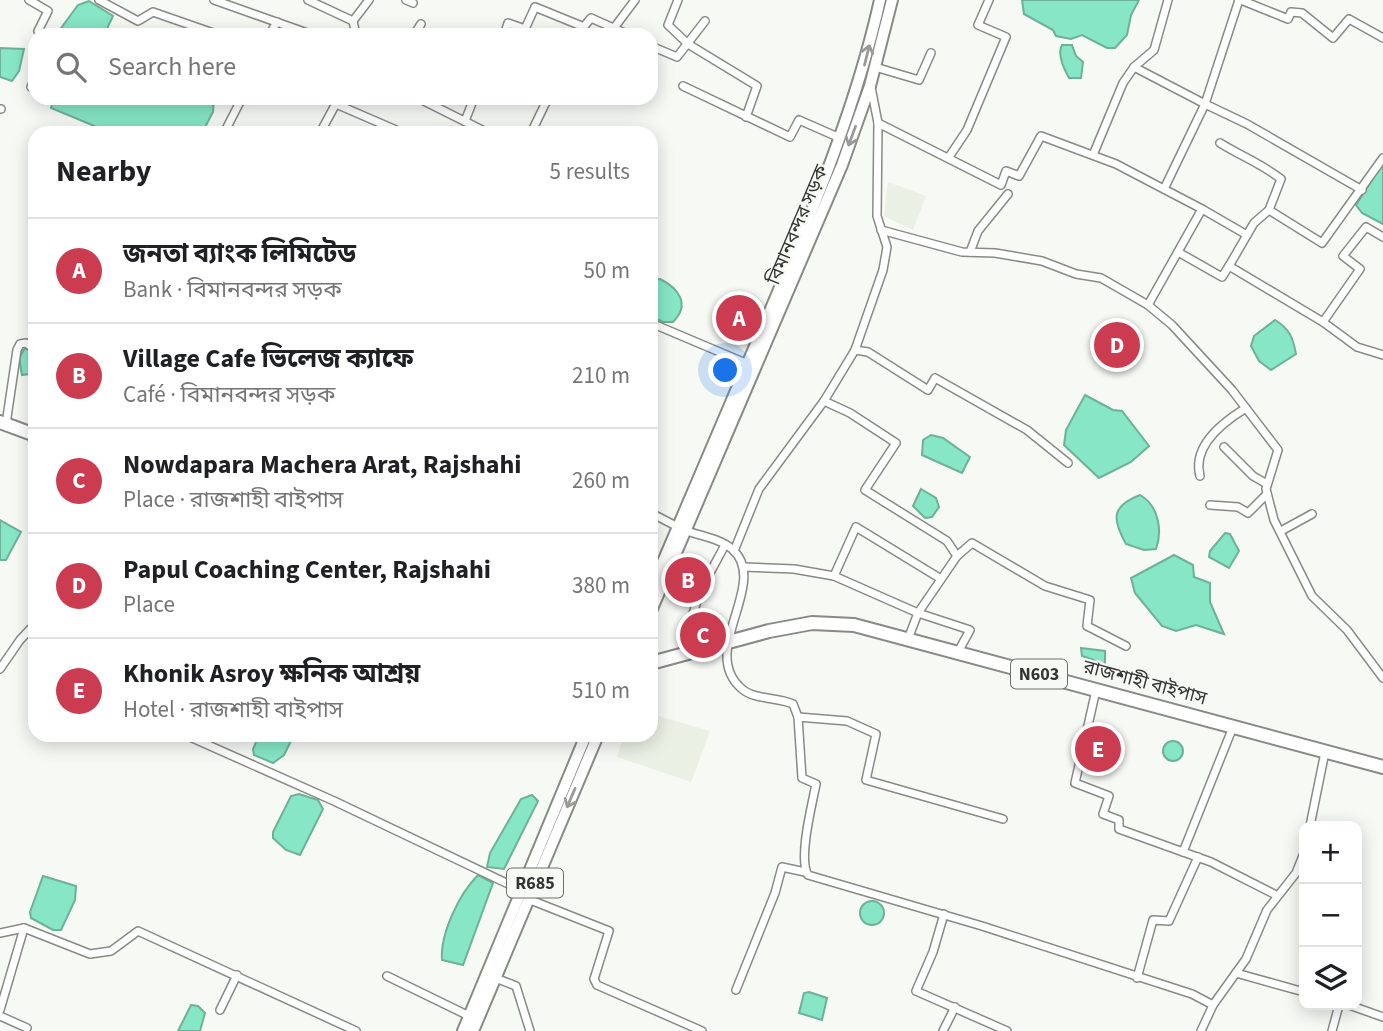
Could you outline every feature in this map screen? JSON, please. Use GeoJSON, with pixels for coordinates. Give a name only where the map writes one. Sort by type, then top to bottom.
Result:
{"type":"FeatureCollection","features":[{"type":"Feature","properties":{"kind":"highway"},"geometry":{"type":"LineString","coordinates":[[3,423],[28,432]]}},
{"type":"Feature","properties":{"kind":"highway","name":"রাজশাহী বাইপাস"},"geometry":{"type":"LineString","coordinates":[[691,652],[812,623],[854,625],[1383,767]]}},
{"type":"Feature","properties":{"kind":"highway","name":"N603"},"geometry":{"type":"LineString","coordinates":[[658,653],[691,652]]}},
{"type":"Feature","properties":{"kind":"highway","name":"N603"},"geometry":{"type":"LineString","coordinates":[[658,661],[691,652]]}},
{"type":"Feature","properties":{"kind":"main road","name":"বিমানবন্দর সড়ক"},"geometry":{"type":"LineString","coordinates":[[658,592],[840,138],[864,65],[880,0]]}},
{"type":"Feature","properties":{"kind":"main road","name":"বিমানবন্দর সড়ক"},"geometry":{"type":"LineString","coordinates":[[658,576],[682,529],[842,165],[870,86],[892,0]]}},
{"type":"Feature","properties":{"kind":"main road","name":"R685"},"geometry":{"type":"LineString","coordinates":[[473,1031],[491,976],[583,742]]}},
{"type":"Feature","properties":{"kind":"main road","name":"R685"},"geometry":{"type":"LineString","coordinates":[[524,894],[595,742]]}},
{"type":"Feature","properties":{"kind":"main road","name":"R685"},"geometry":{"type":"LineString","coordinates":[[463,1031],[491,976]]}},
{"type":"Feature","properties":{"kind":"street"},"geometry":{"type":"LineString","coordinates":[[29,0],[48,11],[40,28]]}},
{"type":"Feature","properties":{"kind":"street"},"geometry":{"type":"LineString","coordinates":[[100,0],[138,21],[153,12],[166,14],[201,28]]}},
{"type":"Feature","properties":{"kind":"street"},"geometry":{"type":"LineString","coordinates":[[308,0],[353,21]]}},
{"type":"Feature","properties":{"kind":"street"},"geometry":{"type":"LineString","coordinates":[[354,28],[353,21],[369,0]]}},
{"type":"Feature","properties":{"kind":"street"},"geometry":{"type":"LineString","coordinates":[[525,28],[535,7],[584,27],[591,18],[614,28],[635,0]]}},
{"type":"Feature","properties":{"kind":"street"},"geometry":{"type":"LineString","coordinates":[[678,0],[667,24],[688,44],[757,86],[746,117]]}},
{"type":"Feature","properties":{"kind":"street"},"geometry":{"type":"LineString","coordinates":[[949,157],[967,130],[1006,37],[978,25],[989,0]]}},
{"type":"Feature","properties":{"kind":"street"},"geometry":{"type":"LineString","coordinates":[[1093,155],[1113,103],[1134,66],[1154,50],[1168,0]]}},
{"type":"Feature","properties":{"kind":"street"},"geometry":{"type":"LineString","coordinates":[[1164,189],[1205,104],[1240,0],[1263,4],[1288,19],[1291,12],[1302,13],[1333,38],[1349,19],[1383,38]]}},
{"type":"Feature","properties":{"kind":"street"},"geometry":{"type":"LineString","coordinates":[[219,1],[294,28]]}},
{"type":"Feature","properties":{"kind":"street"},"geometry":{"type":"LineString","coordinates":[[658,49],[676,57],[705,21]]}},
{"type":"Feature","properties":{"kind":"street"},"geometry":{"type":"LineString","coordinates":[[273,28],[277,22]]}},
{"type":"Feature","properties":{"kind":"street"},"geometry":{"type":"LineString","coordinates":[[507,28],[508,23],[522,28]]}},
{"type":"Feature","properties":{"kind":"street"},"geometry":{"type":"LineString","coordinates":[[418,28],[421,24]]}},
{"type":"Feature","properties":{"kind":"street"},"geometry":{"type":"LineString","coordinates":[[875,67],[919,80],[931,54]]}},
{"type":"Feature","properties":{"kind":"street"},"geometry":{"type":"LineString","coordinates":[[1134,66],[1247,124],[1362,190]]}},
{"type":"Feature","properties":{"kind":"street"},"geometry":{"type":"LineString","coordinates":[[683,86],[790,137],[799,120],[840,138]]}},
{"type":"Feature","properties":{"kind":"street"},"geometry":{"type":"LineString","coordinates":[[734,551],[760,489],[824,401],[855,350],[883,270],[887,247],[877,216],[878,123],[870,86]]}},
{"type":"Feature","properties":{"kind":"street"},"geometry":{"type":"LineString","coordinates":[[228,126],[238,105]]}},
{"type":"Feature","properties":{"kind":"street"},"geometry":{"type":"LineString","coordinates":[[324,126],[335,105]]}},
{"type":"Feature","properties":{"kind":"street"},"geometry":{"type":"LineString","coordinates":[[345,105],[389,126]]}},
{"type":"Feature","properties":{"kind":"street"},"geometry":{"type":"LineString","coordinates":[[432,105],[475,126]]}},
{"type":"Feature","properties":{"kind":"street"},"geometry":{"type":"LineString","coordinates":[[465,121],[471,105]]}},
{"type":"Feature","properties":{"kind":"street"},"geometry":{"type":"LineString","coordinates":[[534,126],[545,105]]}},
{"type":"Feature","properties":{"kind":"street"},"geometry":{"type":"LineString","coordinates":[[878,123],[1001,185],[1006,171],[1019,176],[1041,136],[1093,155],[1164,189],[1247,235]]}},
{"type":"Feature","properties":{"kind":"street"},"geometry":{"type":"LineString","coordinates":[[1178,252],[1222,277],[1254,223],[1269,211],[1281,179],[1263,164],[1249,162],[1220,143]]}},
{"type":"Feature","properties":{"kind":"street"},"geometry":{"type":"LineString","coordinates":[[1269,211],[1322,243],[1383,159]]}},
{"type":"Feature","properties":{"kind":"street"},"geometry":{"type":"LineString","coordinates":[[970,252],[978,231],[1008,194]]}},
{"type":"Feature","properties":{"kind":"street"},"geometry":{"type":"LineString","coordinates":[[1147,305],[1202,209]]}},
{"type":"Feature","properties":{"kind":"street"},"geometry":{"type":"LineString","coordinates":[[1323,322],[1360,270],[1343,256],[1366,227],[1383,237]]}},
{"type":"Feature","properties":{"kind":"street"},"geometry":{"type":"LineString","coordinates":[[881,230],[970,252],[1042,261],[1076,274],[1101,278],[1147,305],[1172,325],[1246,408],[1278,450],[1278,461],[1267,484],[1274,520],[1312,596],[1347,630],[1383,678]]}},
{"type":"Feature","properties":{"kind":"street"},"geometry":{"type":"LineString","coordinates":[[1229,266],[1323,322],[1357,347],[1383,355]]}},
{"type":"Feature","properties":{"kind":"street"},"geometry":{"type":"LineString","coordinates":[[658,326],[748,364]]}},
{"type":"Feature","properties":{"kind":"street"},"geometry":{"type":"LineString","coordinates":[[3,423],[17,350],[20,344],[28,345]]}},
{"type":"Feature","properties":{"kind":"street"},"geometry":{"type":"LineString","coordinates":[[855,350],[868,352],[928,390],[936,378],[1027,430],[1068,463]]}},
{"type":"Feature","properties":{"kind":"street"},"geometry":{"type":"LineString","coordinates":[[824,401],[850,413],[896,443],[865,490],[947,541],[957,556]]}},
{"type":"Feature","properties":{"kind":"street"},"geometry":{"type":"LineString","coordinates":[[1200,476],[1197,465],[1204,446],[1226,421],[1246,408]]}},
{"type":"Feature","properties":{"kind":"street"},"geometry":{"type":"LineString","coordinates":[[1223,447],[1253,476],[1267,484]]}},
{"type":"Feature","properties":{"kind":"street"},"geometry":{"type":"LineString","coordinates":[[1210,505],[1238,507],[1248,513],[1267,494]]}},
{"type":"Feature","properties":{"kind":"street"},"geometry":{"type":"LineString","coordinates":[[1281,531],[1312,514]]}},
{"type":"Feature","properties":{"kind":"street"},"geometry":{"type":"LineString","coordinates":[[658,517],[725,545],[734,551],[743,567],[744,585],[727,643],[733,679],[744,691],[793,704],[798,717],[802,778],[816,784],[807,833],[805,872]]}},
{"type":"Feature","properties":{"kind":"street"},"geometry":{"type":"LineString","coordinates":[[834,576],[856,527],[941,579]]}},
{"type":"Feature","properties":{"kind":"street"},"geometry":{"type":"LineString","coordinates":[[908,639],[918,613],[957,556],[972,543],[1045,586],[1090,600],[1087,626],[1126,646]]}},
{"type":"Feature","properties":{"kind":"street"},"geometry":{"type":"LineString","coordinates":[[691,652],[688,634],[691,617],[725,545]]}},
{"type":"Feature","properties":{"kind":"street"},"geometry":{"type":"LineString","coordinates":[[743,567],[794,569],[834,576],[918,613],[970,631],[958,652]]}},
{"type":"Feature","properties":{"kind":"street"},"geometry":{"type":"LineString","coordinates":[[0,669],[28,631]]}},
{"type":"Feature","properties":{"kind":"street"},"geometry":{"type":"LineString","coordinates":[[1096,690],[1075,783],[1109,796],[1103,814],[1119,820],[1119,829],[1198,857],[1276,895]]}},
{"type":"Feature","properties":{"kind":"street"},"geometry":{"type":"LineString","coordinates":[[798,717],[847,721],[876,734],[866,780],[1003,819]]}},
{"type":"Feature","properties":{"kind":"street"},"geometry":{"type":"LineString","coordinates":[[1183,852],[1233,727]]}},
{"type":"Feature","properties":{"kind":"street"},"geometry":{"type":"LineString","coordinates":[[201,742],[524,894],[609,931],[594,979],[597,985],[702,1031]]}},
{"type":"Feature","properties":{"kind":"street"},"geometry":{"type":"LineString","coordinates":[[1311,821],[1325,752]]}},
{"type":"Feature","properties":{"kind":"street"},"geometry":{"type":"LineString","coordinates":[[1137,978],[1153,920],[1168,921],[1198,857]]}},
{"type":"Feature","properties":{"kind":"street"},"geometry":{"type":"LineString","coordinates":[[1201,1031],[1213,1005],[1236,973],[1276,895],[1296,873],[1299,866]]}},
{"type":"Feature","properties":{"kind":"street"},"geometry":{"type":"LineString","coordinates":[[736,990],[775,893],[782,867],[944,914],[1192,994],[1213,1005]]}},
{"type":"Feature","properties":{"kind":"street"},"geometry":{"type":"LineString","coordinates":[[944,914],[933,952],[916,991],[1007,1031]]}},
{"type":"Feature","properties":{"kind":"street"},"geometry":{"type":"LineString","coordinates":[[0,1010],[24,928]]}},
{"type":"Feature","properties":{"kind":"street"},"geometry":{"type":"LineString","coordinates":[[0,933],[24,928],[90,954],[111,951],[138,931],[356,1031]]}},
{"type":"Feature","properties":{"kind":"street"},"geometry":{"type":"LineString","coordinates":[[1236,973],[1299,991]]}},
{"type":"Feature","properties":{"kind":"street"},"geometry":{"type":"LineString","coordinates":[[220,1010],[237,975]]}},
{"type":"Feature","properties":{"kind":"street"},"geometry":{"type":"LineString","coordinates":[[387,976],[469,1016]]}},
{"type":"Feature","properties":{"kind":"street"},"geometry":{"type":"LineString","coordinates":[[491,976],[516,986],[530,1031]]}},
{"type":"Feature","properties":{"kind":"street"},"geometry":{"type":"LineString","coordinates":[[943,1031],[955,1007]]}},
{"type":"Feature","properties":{"kind":"street"},"geometry":{"type":"LineString","coordinates":[[1332,1031],[1338,1010]]}},
{"type":"Feature","properties":{"kind":"street"},"geometry":{"type":"LineString","coordinates":[[1362,1010],[1383,1017]]}},
{"type":"Feature","properties":{"kind":"street"},"geometry":{"type":"LineString","coordinates":[[0,1016],[27,1028]]}},
{"type":"Feature","properties":{"kind":"shaded area"},"geometry":{"type":"Polygon","coordinates":[[[1022,0],[1139,0],[1131,15],[1127,35],[1115,48],[1107,48],[1082,35],[1071,39],[1056,36],[1053,30],[1024,14],[1022,0]]]}},
{"type":"Feature","properties":{"kind":"shaded area"},"geometry":{"type":"Polygon","coordinates":[[[89,1],[113,16],[107,28],[61,28],[78,5],[89,1]]]}},
{"type":"Feature","properties":{"kind":"shaded area"},"geometry":{"type":"Polygon","coordinates":[[[1062,45],[1072,45],[1076,56],[1083,62],[1081,78],[1069,78],[1061,57],[1062,45]]]}},
{"type":"Feature","properties":{"kind":"shaded area"},"geometry":{"type":"Polygon","coordinates":[[[0,48],[24,49],[19,71],[12,81],[0,77],[0,48]]]}},
{"type":"Feature","properties":{"kind":"shaded area"},"geometry":{"type":"Polygon","coordinates":[[[52,105],[214,105],[206,126],[94,126],[51,108],[52,105]]]}},
{"type":"Feature","properties":{"kind":"shaded area"},"geometry":{"type":"Polygon","coordinates":[[[1383,163],[1383,224],[1362,213],[1356,205],[1383,163]]]}},
{"type":"Feature","properties":{"kind":"shaded area"},"geometry":{"type":"Polygon","coordinates":[[[888,182],[926,196],[913,230],[884,216],[888,182]]]}},
{"type":"Feature","properties":{"kind":"shaded area"},"geometry":{"type":"Polygon","coordinates":[[[658,279],[672,287],[680,297],[681,309],[673,322],[658,320],[658,279]]]}},
{"type":"Feature","properties":{"kind":"shaded area"},"geometry":{"type":"Polygon","coordinates":[[[1275,320],[1290,334],[1296,354],[1271,370],[1259,361],[1251,346],[1254,336],[1275,320]]]}},
{"type":"Feature","properties":{"kind":"shaded area"},"geometry":{"type":"Polygon","coordinates":[[[25,348],[28,350],[28,374],[22,375],[19,358],[25,348]]]}},
{"type":"Feature","properties":{"kind":"shaded area"},"geometry":{"type":"Polygon","coordinates":[[[1085,395],[1113,410],[1122,411],[1149,446],[1131,462],[1099,478],[1064,445],[1066,430],[1085,395]]]}},
{"type":"Feature","properties":{"kind":"shaded area"},"geometry":{"type":"Polygon","coordinates":[[[931,435],[943,438],[970,457],[962,473],[922,455],[923,440],[931,435]]]}},
{"type":"Feature","properties":{"kind":"shaded area"},"geometry":{"type":"Polygon","coordinates":[[[921,489],[936,498],[939,507],[932,517],[925,518],[913,506],[921,489]]]}},
{"type":"Feature","properties":{"kind":"shaded area"},"geometry":{"type":"Polygon","coordinates":[[[1140,495],[1155,511],[1159,526],[1156,549],[1144,550],[1126,544],[1118,527],[1119,509],[1130,499],[1140,495]]]}},
{"type":"Feature","properties":{"kind":"shaded area"},"geometry":{"type":"Polygon","coordinates":[[[0,520],[21,532],[6,560],[0,560],[0,520]]]}},
{"type":"Feature","properties":{"kind":"shaded area"},"geometry":{"type":"Polygon","coordinates":[[[1225,533],[1230,534],[1239,551],[1229,568],[1209,557],[1210,551],[1225,533]]]}},
{"type":"Feature","properties":{"kind":"shaded area"},"geometry":{"type":"Polygon","coordinates":[[[1174,555],[1193,565],[1194,577],[1210,583],[1210,602],[1224,634],[1196,625],[1176,631],[1162,626],[1135,593],[1131,578],[1174,555]]]}},
{"type":"Feature","properties":{"kind":"shaded area"},"geometry":{"type":"Polygon","coordinates":[[[1081,648],[1105,651],[1105,670],[1096,669],[1094,660],[1082,656],[1081,648]]]}},
{"type":"Feature","properties":{"kind":"shaded area"},"geometry":{"type":"Polygon","coordinates":[[[658,716],[710,731],[691,782],[617,757],[622,742],[658,742],[658,716]]]}},
{"type":"Feature","properties":{"kind":"shaded area"},"geometry":{"type":"Polygon","coordinates":[[[1173,741],[1180,744],[1183,751],[1180,758],[1173,761],[1166,758],[1163,751],[1166,744],[1173,741]]]}},
{"type":"Feature","properties":{"kind":"shaded area"},"geometry":{"type":"Polygon","coordinates":[[[256,742],[290,742],[284,755],[273,763],[254,755],[256,742]]]}},
{"type":"Feature","properties":{"kind":"shaded area"},"geometry":{"type":"Polygon","coordinates":[[[299,794],[318,800],[323,809],[300,855],[286,850],[273,838],[273,832],[291,796],[299,794]]]}},
{"type":"Feature","properties":{"kind":"shaded area"},"geometry":{"type":"Polygon","coordinates":[[[532,795],[538,801],[504,869],[487,867],[490,853],[521,799],[532,795]]]}},
{"type":"Feature","properties":{"kind":"shaded area"},"geometry":{"type":"Polygon","coordinates":[[[478,875],[493,883],[463,965],[442,960],[444,938],[452,915],[478,875]]]}},
{"type":"Feature","properties":{"kind":"shaded area"},"geometry":{"type":"Polygon","coordinates":[[[43,876],[76,886],[75,900],[61,930],[53,930],[31,918],[30,912],[43,876]]]}},
{"type":"Feature","properties":{"kind":"shaded area"},"geometry":{"type":"Polygon","coordinates":[[[872,901],[883,908],[884,913],[877,924],[872,925],[861,918],[860,913],[867,902],[872,901]]]}},
{"type":"Feature","properties":{"kind":"shaded area"},"geometry":{"type":"Polygon","coordinates":[[[804,993],[827,998],[822,1020],[799,1013],[804,993]]]}},
{"type":"Feature","properties":{"kind":"shaded area"},"geometry":{"type":"Polygon","coordinates":[[[191,1005],[198,1006],[205,1013],[200,1031],[178,1031],[191,1005]]]}},
{"type":"Feature","properties":{"kind":"place","name":"জনতা ব্যাংক লিমিটেড"},"geometry":{"type":"Point","coordinates":[739,318]}},
{"type":"Feature","properties":{"kind":"place","name":"Papul Coaching Center, Rajshahi"},"geometry":{"type":"Point","coordinates":[1117,345]}},
{"type":"Feature","properties":{"kind":"place","name":"Village Cafe ভিলেজ ক্যাফে"},"geometry":{"type":"Point","coordinates":[688,580]}},
{"type":"Feature","properties":{"kind":"place","name":"Nowdapara Machera Arat, Rajshahi"},"geometry":{"type":"Point","coordinates":[703,635]}},
{"type":"Feature","properties":{"kind":"place","name":"Khonik Asroy ক্ষনিক আশ্রয়"},"geometry":{"type":"Point","coordinates":[1098,749]}}]}
